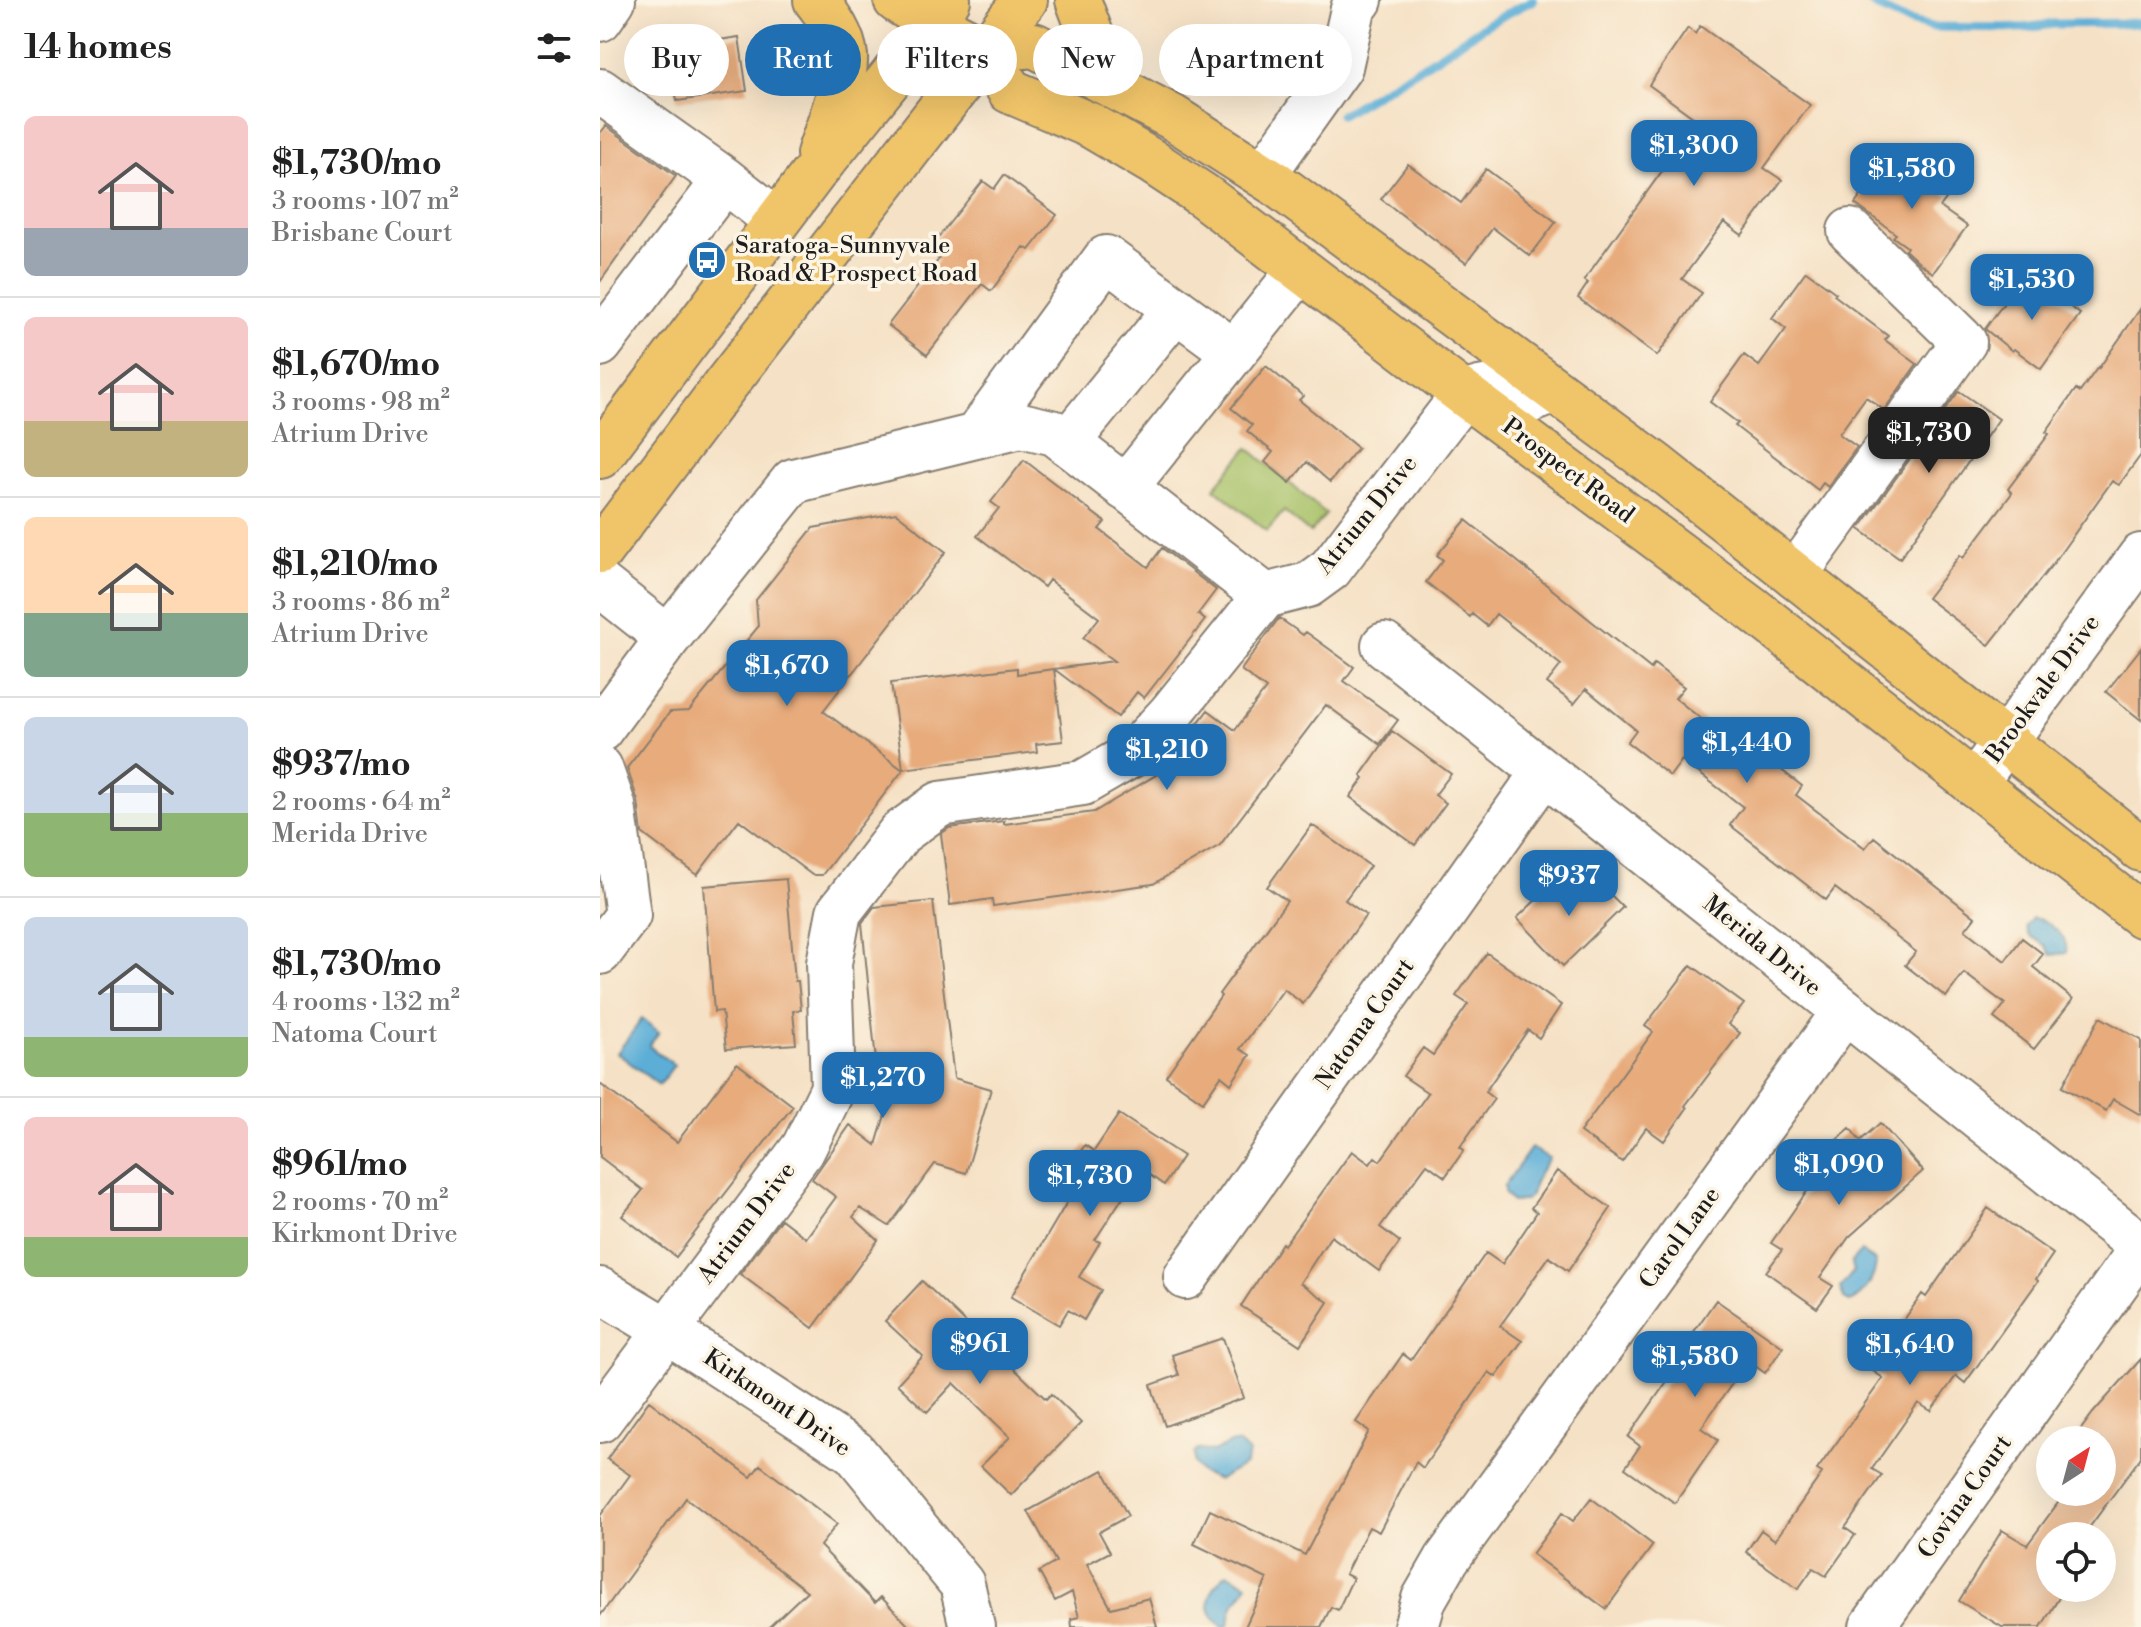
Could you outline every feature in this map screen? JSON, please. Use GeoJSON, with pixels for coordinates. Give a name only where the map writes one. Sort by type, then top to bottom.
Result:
{"type":"FeatureCollection","features":[{"type":"Feature","properties":{"kind":"main road"},"geometry":{"type":"LineString","coordinates":[[813,174],[841,83],[845,54],[830,18],[816,0]]}},
{"type":"Feature","properties":{"kind":"main road"},"geometry":{"type":"LineString","coordinates":[[1006,24],[1025,0]]}},
{"type":"Feature","properties":{"kind":"main road"},"geometry":{"type":"LineString","coordinates":[[1078,0],[1087,24]]}},
{"type":"Feature","properties":{"kind":"main road"},"geometry":{"type":"LineString","coordinates":[[603,444],[893,75],[925,8],[948,24]]}},
{"type":"Feature","properties":{"kind":"main road","name":"Prospect Road"},"geometry":{"type":"LineString","coordinates":[[1017,94],[1092,126],[1204,196],[1754,610],[2141,915]]}},
{"type":"Feature","properties":{"kind":"main road"},"geometry":{"type":"LineString","coordinates":[[600,551],[949,96]]}},
{"type":"Feature","properties":{"kind":"main road"},"geometry":{"type":"LineString","coordinates":[[1132,96],[1172,117],[1263,175],[1657,466],[2141,849]]}},
{"type":"Feature","properties":{"kind":"street"},"geometry":{"type":"LineString","coordinates":[[600,19],[613,0]]}},
{"type":"Feature","properties":{"kind":"street"},"geometry":{"type":"LineString","coordinates":[[1263,175],[1340,67],[1353,9],[1360,0]]}},
{"type":"Feature","properties":{"kind":"street"},"geometry":{"type":"LineString","coordinates":[[600,91],[777,221]]}},
{"type":"Feature","properties":{"kind":"street"},"geometry":{"type":"LineString","coordinates":[[600,344],[725,180]]}},
{"type":"Feature","properties":{"kind":"street"},"geometry":{"type":"LineString","coordinates":[[1795,575],[1964,342],[1850,231]]}},
{"type":"Feature","properties":{"kind":"street"},"geometry":{"type":"LineString","coordinates":[[976,436],[1106,258],[1234,352]]}},
{"type":"Feature","properties":{"kind":"street"},"geometry":{"type":"LineString","coordinates":[[1125,488],[1300,270]]}},
{"type":"Feature","properties":{"kind":"street"},"geometry":{"type":"LineString","coordinates":[[1067,443],[1176,309]]}},
{"type":"Feature","properties":{"kind":"street"},"geometry":{"type":"LineString","coordinates":[[1464,394],[1485,386],[1501,388],[1529,401],[1555,391]]}},
{"type":"Feature","properties":{"kind":"street","name":"Atrium Drive"},"geometry":{"type":"LineString","coordinates":[[600,1420],[804,1147],[833,1088],[829,963],[839,912],[900,833],[940,804],[1083,783],[1133,754],[1170,714],[1265,596],[1308,585],[1330,569],[1464,394]]}},
{"type":"Feature","properties":{"kind":"street"},"geometry":{"type":"LineString","coordinates":[[600,730],[668,638],[793,481],[1021,425],[1055,433],[1265,596]]}},
{"type":"Feature","properties":{"kind":"street","name":"Brookvale Drive"},"geometry":{"type":"LineString","coordinates":[[1974,784],[2141,556]]}},
{"type":"Feature","properties":{"kind":"street"},"geometry":{"type":"LineString","coordinates":[[600,584],[668,638]]}},
{"type":"Feature","properties":{"kind":"street","name":"Merida Drive"},"geometry":{"type":"LineString","coordinates":[[1384,645],[2141,1247]]}},
{"type":"Feature","properties":{"kind":"street"},"geometry":{"type":"LineString","coordinates":[[600,768],[613,805],[628,915],[600,952]]}},
{"type":"Feature","properties":{"kind":"street","name":"Natoma Court"},"geometry":{"type":"LineString","coordinates":[[1186,1277],[1544,772]]}},
{"type":"Feature","properties":{"kind":"street","name":"Carol Lane"},"geometry":{"type":"LineString","coordinates":[[1416,1627],[1424,1599],[1447,1559],[1845,1011]]}},
{"type":"Feature","properties":{"kind":"street","name":"Covina Court"},"geometry":{"type":"LineString","coordinates":[[1872,1627],[2141,1247]]}},
{"type":"Feature","properties":{"kind":"street","name":"Kirkmont Drive"},"geometry":{"type":"LineString","coordinates":[[600,1290],[854,1452],[962,1584],[972,1627]]}},
{"type":"Feature","properties":{"kind":"green space"},"geometry":{"type":"Polygon","coordinates":[[[1248,448],[1326,514],[1310,533],[1284,511],[1267,531],[1214,488],[1248,448]]]}},
{"type":"Feature","properties":{"kind":"water"},"geometry":{"type":"Polygon","coordinates":[[[2032,918],[2044,922],[2061,935],[2066,953],[2051,955],[2045,945],[2029,935],[2026,926],[2032,918]]]}},
{"type":"Feature","properties":{"kind":"water"},"geometry":{"type":"Polygon","coordinates":[[[642,1019],[659,1032],[649,1046],[674,1065],[659,1085],[617,1053],[642,1019]]]}},
{"type":"Feature","properties":{"kind":"water"},"geometry":{"type":"Polygon","coordinates":[[[1531,1148],[1549,1158],[1531,1195],[1525,1200],[1512,1202],[1504,1193],[1504,1186],[1531,1148]]]}},
{"type":"Feature","properties":{"kind":"water"},"geometry":{"type":"Polygon","coordinates":[[[1861,1251],[1876,1262],[1874,1274],[1860,1295],[1850,1302],[1844,1299],[1840,1288],[1854,1271],[1851,1262],[1861,1251]]]}},
{"type":"Feature","properties":{"kind":"water"},"geometry":{"type":"Polygon","coordinates":[[[1238,1443],[1249,1452],[1246,1464],[1218,1480],[1201,1473],[1194,1464],[1194,1453],[1198,1449],[1213,1452],[1238,1443]]]}},
{"type":"Feature","properties":{"kind":"water"},"geometry":{"type":"Polygon","coordinates":[[[1227,1573],[1247,1584],[1233,1606],[1229,1625],[1224,1627],[1212,1614],[1209,1600],[1215,1586],[1227,1573]]]}},
{"type":"Feature","properties":{"kind":"building"},"geometry":{"type":"Polygon","coordinates":[[[1700,26],[1810,105],[1764,168],[1782,180],[1742,235],[1724,222],[1682,279],[1702,293],[1657,356],[1578,298],[1588,283],[1584,280],[1670,160],[1683,170],[1712,131],[1649,85],[1688,28],[1695,34],[1700,26]]]}},
{"type":"Feature","properties":{"kind":"building"},"geometry":{"type":"Polygon","coordinates":[[[739,37],[745,91],[729,94],[729,39],[739,37]]]}},
{"type":"Feature","properties":{"kind":"building"},"geometry":{"type":"Polygon","coordinates":[[[676,96],[712,96],[677,101],[676,96]]]}},
{"type":"Feature","properties":{"kind":"building"},"geometry":{"type":"Polygon","coordinates":[[[606,126],[676,176],[600,282],[600,133],[606,126]]]}},
{"type":"Feature","properties":{"kind":"building"},"geometry":{"type":"Polygon","coordinates":[[[1893,151],[1923,171],[1920,176],[1948,196],[1940,207],[1967,226],[1933,273],[1905,250],[1907,247],[1893,237],[1896,234],[1855,204],[1893,151]]]}},
{"type":"Feature","properties":{"kind":"building"},"geometry":{"type":"Polygon","coordinates":[[[1408,164],[1461,203],[1486,169],[1556,222],[1530,256],[1493,228],[1466,263],[1381,199],[1408,164]]]}},
{"type":"Feature","properties":{"kind":"building"},"geometry":{"type":"Polygon","coordinates":[[[1004,175],[1057,215],[1029,250],[1024,247],[991,291],[982,284],[927,355],[888,325],[939,259],[928,250],[983,181],[994,189],[1004,175]]]}},
{"type":"Feature","properties":{"kind":"building"},"geometry":{"type":"Polygon","coordinates":[[[1806,271],[1888,336],[1885,340],[1917,364],[1884,410],[1866,397],[1839,434],[1857,447],[1828,487],[1823,483],[1818,490],[1735,426],[1738,423],[1710,402],[1744,355],[1759,366],[1786,329],[1772,318],[1806,271]]]}},
{"type":"Feature","properties":{"kind":"building"},"geometry":{"type":"Polygon","coordinates":[[[2025,274],[2080,314],[2041,369],[1985,329],[2025,274]]]}},
{"type":"Feature","properties":{"kind":"building"},"geometry":{"type":"Polygon","coordinates":[[[2141,308],[2141,455],[2119,485],[2112,481],[1989,645],[1927,598],[1960,555],[1963,558],[2012,493],[2008,489],[2049,434],[2046,432],[2076,389],[2080,392],[2099,368],[2141,308]]]}},
{"type":"Feature","properties":{"kind":"building"},"geometry":{"type":"Polygon","coordinates":[[[1266,366],[1303,396],[1299,400],[1358,448],[1330,482],[1307,462],[1290,483],[1265,462],[1273,452],[1247,431],[1252,425],[1231,408],[1266,366]]]}},
{"type":"Feature","properties":{"kind":"building"},"geometry":{"type":"Polygon","coordinates":[[[1959,391],[1999,419],[1900,558],[1859,529],[1959,391]]]}},
{"type":"Feature","properties":{"kind":"building"},"geometry":{"type":"Polygon","coordinates":[[[1024,460],[1105,522],[1099,529],[1148,567],[1162,548],[1216,590],[1198,614],[1205,620],[1144,698],[1137,692],[1118,717],[1054,669],[1114,661],[1083,638],[1099,618],[1049,580],[1044,587],[977,536],[999,508],[991,502],[1024,460]]]}},
{"type":"Feature","properties":{"kind":"building"},"geometry":{"type":"Polygon","coordinates":[[[896,513],[946,552],[823,711],[903,770],[822,875],[812,875],[739,820],[697,875],[642,833],[638,801],[627,768],[670,712],[689,711],[758,627],[756,600],[813,528],[896,513]]]}},
{"type":"Feature","properties":{"kind":"building"},"geometry":{"type":"Polygon","coordinates":[[[1466,520],[1651,669],[1654,664],[1684,687],[1675,698],[1738,748],[1744,741],[1802,786],[1796,795],[1865,848],[1874,837],[1975,917],[1965,930],[2005,961],[2022,938],[2043,954],[2033,967],[2073,999],[2034,1049],[1994,1018],[2005,1004],[1964,973],[1946,997],[1905,965],[1916,952],[1896,935],[1835,888],[1826,900],[1730,825],[1743,807],[1682,760],[1670,776],[1627,742],[1636,730],[1586,689],[1574,704],[1547,683],[1561,665],[1496,614],[1487,626],[1472,614],[1470,617],[1426,582],[1443,560],[1437,555],[1466,520]]]}},
{"type":"Feature","properties":{"kind":"building"},"geometry":{"type":"Polygon","coordinates":[[[1279,618],[1303,635],[1306,632],[1354,667],[1344,681],[1398,720],[1380,744],[1326,705],[1220,845],[1153,884],[993,906],[992,899],[950,905],[941,834],[949,828],[1094,812],[1161,772],[1208,710],[1235,730],[1266,689],[1241,670],[1279,618]]]}},
{"type":"Feature","properties":{"kind":"building"},"geometry":{"type":"Polygon","coordinates":[[[2141,648],[2141,720],[2106,692],[2141,648]]]}},
{"type":"Feature","properties":{"kind":"building"},"geometry":{"type":"Polygon","coordinates":[[[1017,668],[1017,674],[1054,669],[1063,741],[1036,744],[1037,752],[903,769],[891,683],[1017,668]]]}},
{"type":"Feature","properties":{"kind":"building"},"geometry":{"type":"Polygon","coordinates":[[[1392,731],[1451,774],[1435,795],[1446,803],[1415,845],[1350,797],[1364,778],[1361,775],[1392,731]]]}},
{"type":"Feature","properties":{"kind":"building"},"geometry":{"type":"Polygon","coordinates":[[[1312,825],[1370,866],[1345,900],[1366,915],[1303,1004],[1284,989],[1240,1049],[1250,1055],[1231,1084],[1221,1076],[1203,1102],[1166,1076],[1221,996],[1219,994],[1287,901],[1267,887],[1312,825]]]}},
{"type":"Feature","properties":{"kind":"building"},"geometry":{"type":"Polygon","coordinates":[[[1594,878],[1623,907],[1563,966],[1517,918],[1556,881],[1573,898],[1594,878]]]}},
{"type":"Feature","properties":{"kind":"building"},"geometry":{"type":"Polygon","coordinates":[[[786,879],[795,981],[798,981],[801,1010],[793,1011],[796,1044],[726,1049],[722,1011],[714,1012],[704,886],[786,879]]]}},
{"type":"Feature","properties":{"kind":"building"},"geometry":{"type":"Polygon","coordinates":[[[933,901],[954,1078],[991,1089],[966,1173],[935,1164],[889,1226],[860,1208],[853,1217],[878,1240],[813,1328],[740,1274],[781,1219],[806,1238],[836,1197],[812,1179],[850,1125],[876,1145],[899,1068],[877,1071],[862,923],[874,907],[933,901]]]}},
{"type":"Feature","properties":{"kind":"building"},"geometry":{"type":"Polygon","coordinates":[[[1487,953],[1561,1005],[1539,1038],[1528,1030],[1485,1092],[1494,1099],[1460,1147],[1464,1150],[1445,1177],[1427,1164],[1380,1227],[1400,1242],[1379,1271],[1331,1236],[1300,1283],[1328,1302],[1300,1345],[1241,1306],[1282,1243],[1284,1245],[1352,1151],[1370,1164],[1375,1157],[1380,1161],[1428,1093],[1403,1076],[1423,1048],[1433,1055],[1468,1004],[1456,996],[1487,953]]]}},
{"type":"Feature","properties":{"kind":"building"},"geometry":{"type":"Polygon","coordinates":[[[1691,965],[1744,1004],[1728,1024],[1740,1033],[1685,1106],[1687,1108],[1664,1141],[1646,1128],[1622,1162],[1580,1132],[1653,1032],[1645,1026],[1691,965]]]}},
{"type":"Feature","properties":{"kind":"building"},"geometry":{"type":"Polygon","coordinates":[[[2100,1017],[2141,1040],[2141,1115],[2113,1099],[2106,1111],[2062,1087],[2100,1017]]]}},
{"type":"Feature","properties":{"kind":"building"},"geometry":{"type":"Polygon","coordinates":[[[737,1063],[793,1106],[676,1257],[622,1216],[643,1190],[600,1157],[600,1084],[677,1142],[737,1063]]]}},
{"type":"Feature","properties":{"kind":"building"},"geometry":{"type":"Polygon","coordinates":[[[1119,1114],[1183,1156],[1164,1185],[1141,1169],[1095,1240],[1100,1242],[1079,1277],[1101,1290],[1084,1320],[1068,1310],[1059,1325],[1011,1297],[1080,1180],[1067,1171],[1085,1145],[1094,1151],[1119,1114]]]}},
{"type":"Feature","properties":{"kind":"building"},"geometry":{"type":"Polygon","coordinates":[[[1880,1123],[1923,1171],[1849,1237],[1820,1278],[1833,1286],[1817,1308],[1766,1272],[1782,1250],[1771,1243],[1821,1171],[1813,1161],[1850,1128],[1860,1141],[1880,1123]]]}},
{"type":"Feature","properties":{"kind":"building"},"geometry":{"type":"Polygon","coordinates":[[[1557,1171],[1611,1208],[1568,1271],[1549,1257],[1500,1326],[1522,1341],[1496,1377],[1489,1372],[1423,1468],[1416,1462],[1379,1532],[1369,1527],[1345,1574],[1353,1578],[1338,1610],[1331,1607],[1321,1627],[1245,1627],[1267,1579],[1194,1544],[1210,1510],[1305,1555],[1369,1431],[1356,1422],[1403,1354],[1411,1360],[1486,1253],[1502,1264],[1537,1212],[1531,1208],[1557,1171]]]}},
{"type":"Feature","properties":{"kind":"building"},"geometry":{"type":"Polygon","coordinates":[[[1988,1208],[2053,1254],[2036,1279],[2038,1281],[1965,1383],[1956,1376],[1931,1411],[1918,1403],[1872,1469],[1882,1475],[1845,1528],[1855,1535],[1826,1576],[1813,1568],[1798,1589],[1746,1552],[1761,1530],[1775,1540],[1822,1473],[1817,1470],[1883,1378],[1870,1369],[1922,1294],[1926,1297],[1988,1208]]]}},
{"type":"Feature","properties":{"kind":"building"},"geometry":{"type":"Polygon","coordinates":[[[922,1281],[1046,1399],[1051,1394],[1081,1423],[1011,1495],[981,1466],[1010,1437],[954,1383],[927,1412],[897,1384],[923,1356],[885,1321],[922,1281]]]}},
{"type":"Feature","properties":{"kind":"building"},"geometry":{"type":"Polygon","coordinates":[[[1716,1300],[1783,1347],[1765,1373],[1748,1361],[1701,1428],[1718,1440],[1675,1503],[1625,1468],[1640,1446],[1628,1437],[1675,1370],[1670,1366],[1716,1300]]]}},
{"type":"Feature","properties":{"kind":"building"},"geometry":{"type":"Polygon","coordinates":[[[1223,1338],[1244,1398],[1165,1426],[1151,1385],[1179,1375],[1172,1355],[1223,1338]]]}},
{"type":"Feature","properties":{"kind":"building"},"geometry":{"type":"Polygon","coordinates":[[[2141,1359],[2141,1457],[2116,1491],[2116,1426],[2083,1426],[2141,1359]]]}},
{"type":"Feature","properties":{"kind":"building"},"geometry":{"type":"Polygon","coordinates":[[[649,1401],[751,1477],[760,1465],[837,1524],[820,1546],[875,1603],[881,1597],[910,1627],[769,1627],[807,1591],[686,1498],[600,1616],[600,1516],[630,1475],[607,1459],[649,1401]]]}},
{"type":"Feature","properties":{"kind":"building"},"geometry":{"type":"Polygon","coordinates":[[[1103,1470],[1128,1516],[1099,1532],[1110,1552],[1087,1564],[1111,1608],[1149,1598],[1157,1627],[1072,1627],[1071,1619],[1079,1617],[1072,1592],[1055,1601],[1039,1572],[1056,1562],[1028,1511],[1103,1470]]]}},
{"type":"Feature","properties":{"kind":"building"},"geometry":{"type":"Polygon","coordinates":[[[1591,1498],[1653,1545],[1606,1609],[1532,1554],[1562,1513],[1573,1521],[1591,1498]]]}},
{"type":"Feature","properties":{"kind":"building"},"geometry":{"type":"Polygon","coordinates":[[[2056,1506],[2105,1506],[2093,1522],[2044,1522],[2056,1506]]]}},
{"type":"Feature","properties":{"kind":"building"},"geometry":{"type":"Polygon","coordinates":[[[2002,1530],[2027,1545],[2036,1533],[2036,1602],[2056,1602],[2041,1627],[2002,1627],[1959,1601],[2002,1530]]]}},
{"type":"Feature","properties":{"kind":"waterway"},"geometry":{"type":"LineString","coordinates":[[1341,115],[1489,23],[1533,0]]}},
{"type":"Feature","properties":{"kind":"waterway"},"geometry":{"type":"LineString","coordinates":[[1866,0],[1905,20],[1932,27],[2024,28],[2053,24],[2141,23]]}},
{"type":"Feature","properties":{"kind":"place","name":"Saratoga-Sunnyvale Road & Prospect Road"},"geometry":{"type":"Point","coordinates":[707,260]}}]}
